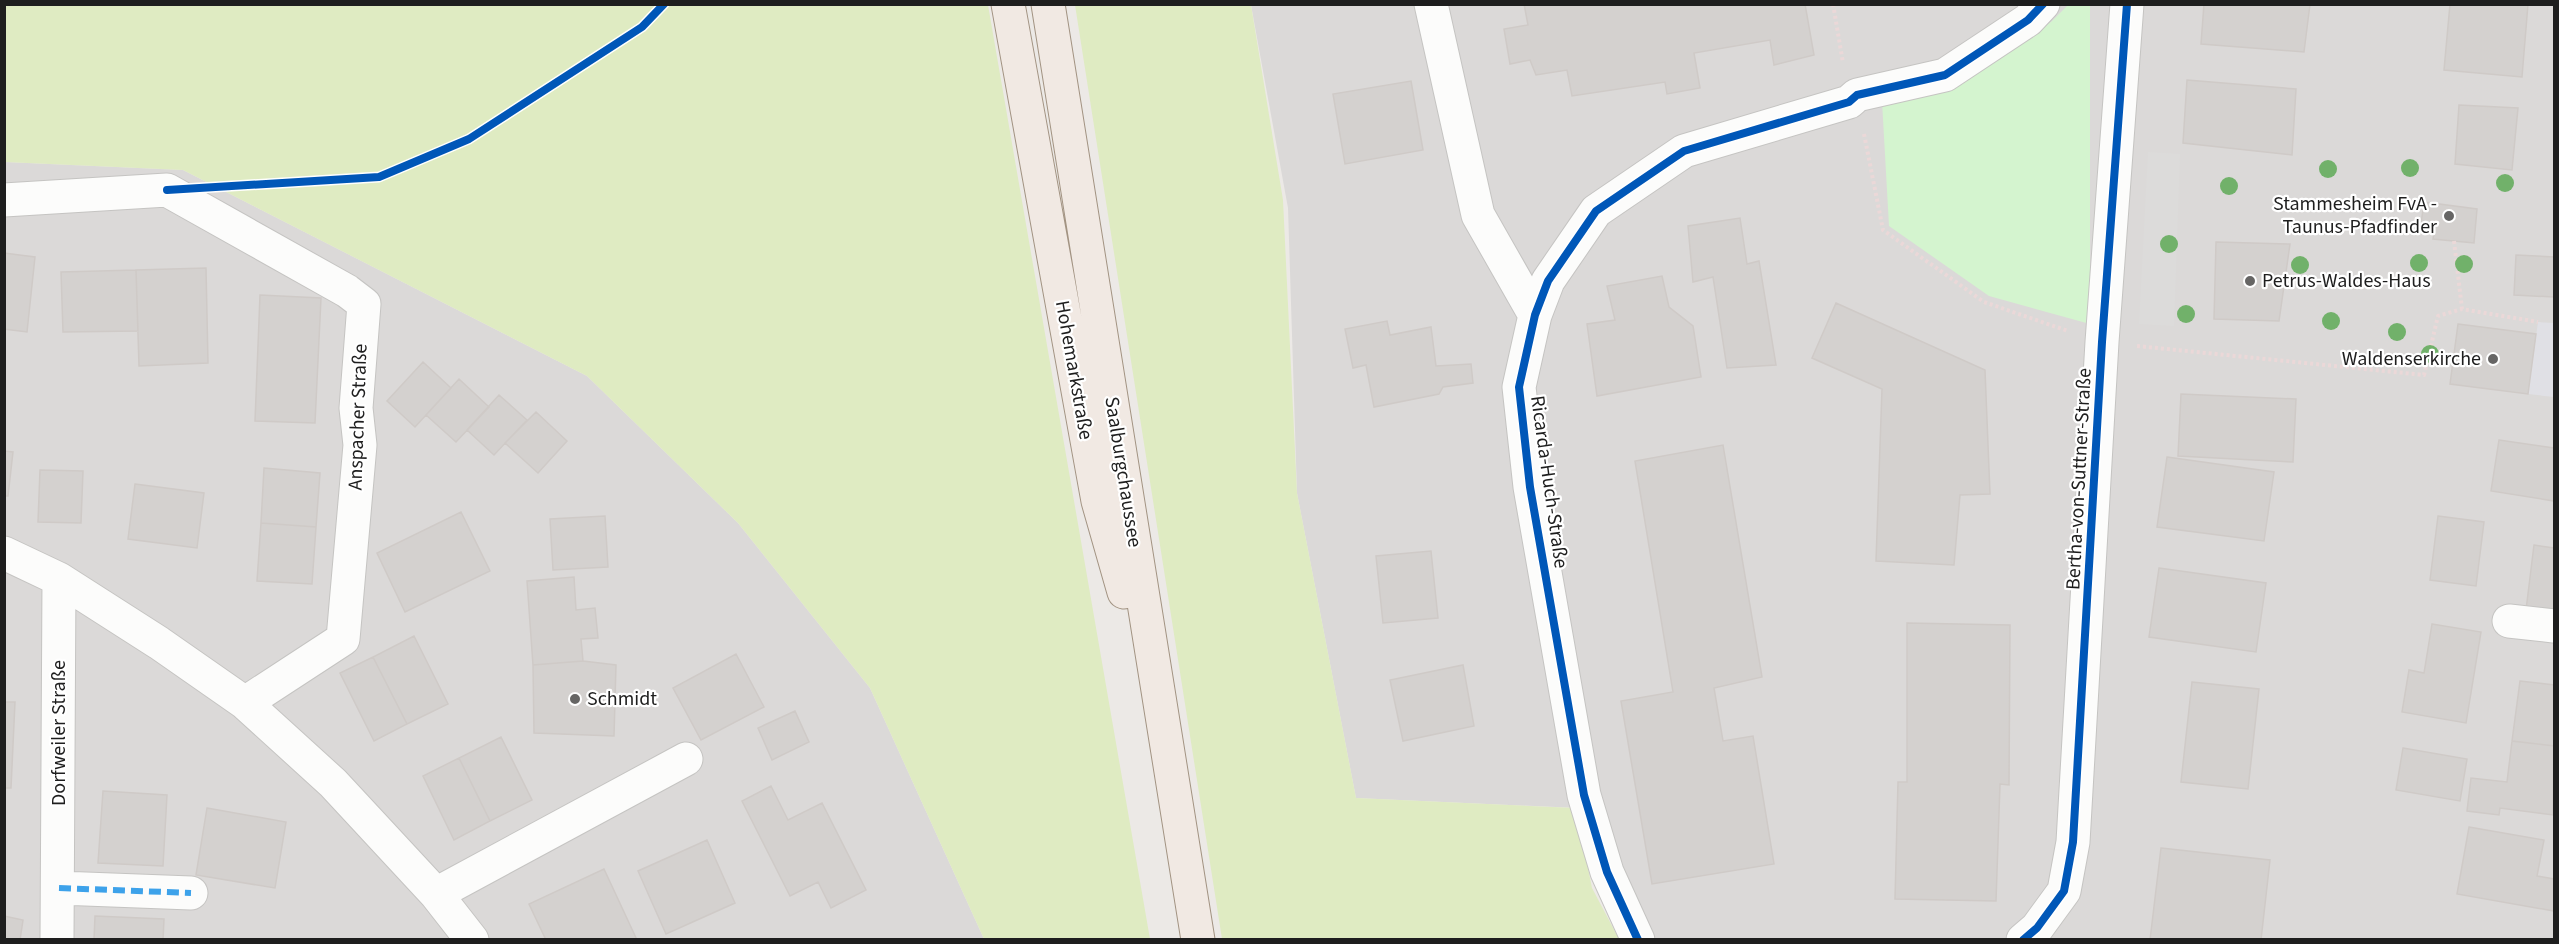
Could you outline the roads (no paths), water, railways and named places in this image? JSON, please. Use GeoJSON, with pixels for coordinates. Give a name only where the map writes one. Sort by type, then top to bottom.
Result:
{"type":"FeatureCollection","features":[{"type":"Feature","properties":{"kind":"main road","name":"Hohemarkstraße"},"geometry":{"type":"LineString","coordinates":[[1008,4],[1098,501],[1164,729]]}},
{"type":"Feature","properties":{"kind":"main road","name":"Saalburgchaussee"},"geometry":{"type":"LineString","coordinates":[[1048,4],[1198,939]]}},
{"type":"Feature","properties":{"kind":"street"},"geometry":{"type":"LineString","coordinates":[[1431,4],[1478,214],[1535,315]]}},
{"type":"Feature","properties":{"kind":"street","name":"Ricarda-Huch-Straße"},"geometry":{"type":"LineString","coordinates":[[1638,939],[1607,872],[1584,795],[1530,487],[1519,387],[1535,315],[1548,281],[1596,211],[1684,151],[1853,99],[1945,75],[2028,20],[2043,4]]}},
{"type":"Feature","properties":{"kind":"street","name":"Bertha-von-Suttner-Straße"},"geometry":{"type":"LineString","coordinates":[[2023,939],[2037,928],[2064,891],[2073,842],[2102,342],[2127,4]]}},
{"type":"Feature","properties":{"kind":"street","name":"Anspacher Straße"},"geometry":{"type":"LineString","coordinates":[[4,200],[167,190],[347,291],[364,304],[356,408],[360,445],[343,639],[245,703]]}},
{"type":"Feature","properties":{"kind":"street"},"geometry":{"type":"LineString","coordinates":[[4,554],[59,579],[159,643],[245,703],[333,783],[436,894],[472,939]]}},
{"type":"Feature","properties":{"kind":"street","name":"Dorfweiler Straße"},"geometry":{"type":"LineString","coordinates":[[57,939],[59,579]]}},
{"type":"Feature","properties":{"kind":"street"},"geometry":{"type":"LineString","coordinates":[[2509,621],[2554,626]]}},
{"type":"Feature","properties":{"kind":"street"},"geometry":{"type":"LineString","coordinates":[[436,894],[686,759]]}},
{"type":"Feature","properties":{"kind":"street"},"geometry":{"type":"LineString","coordinates":[[59,888],[191,893]]}},
{"type":"Feature","properties":{"kind":"place","name":"Stammesheim FvA - Taunus-Pfadfinder"},"geometry":{"type":"Point","coordinates":[2449,216]}},
{"type":"Feature","properties":{"kind":"place","name":"Petrus-Waldes-Haus"},"geometry":{"type":"Point","coordinates":[2250,281]}},
{"type":"Feature","properties":{"kind":"place","name":"Waldenserkirche"},"geometry":{"type":"Point","coordinates":[2493,359]}},
{"type":"Feature","properties":{"kind":"place","name":"Schmidt"},"geometry":{"type":"Point","coordinates":[575,699]}}]}
